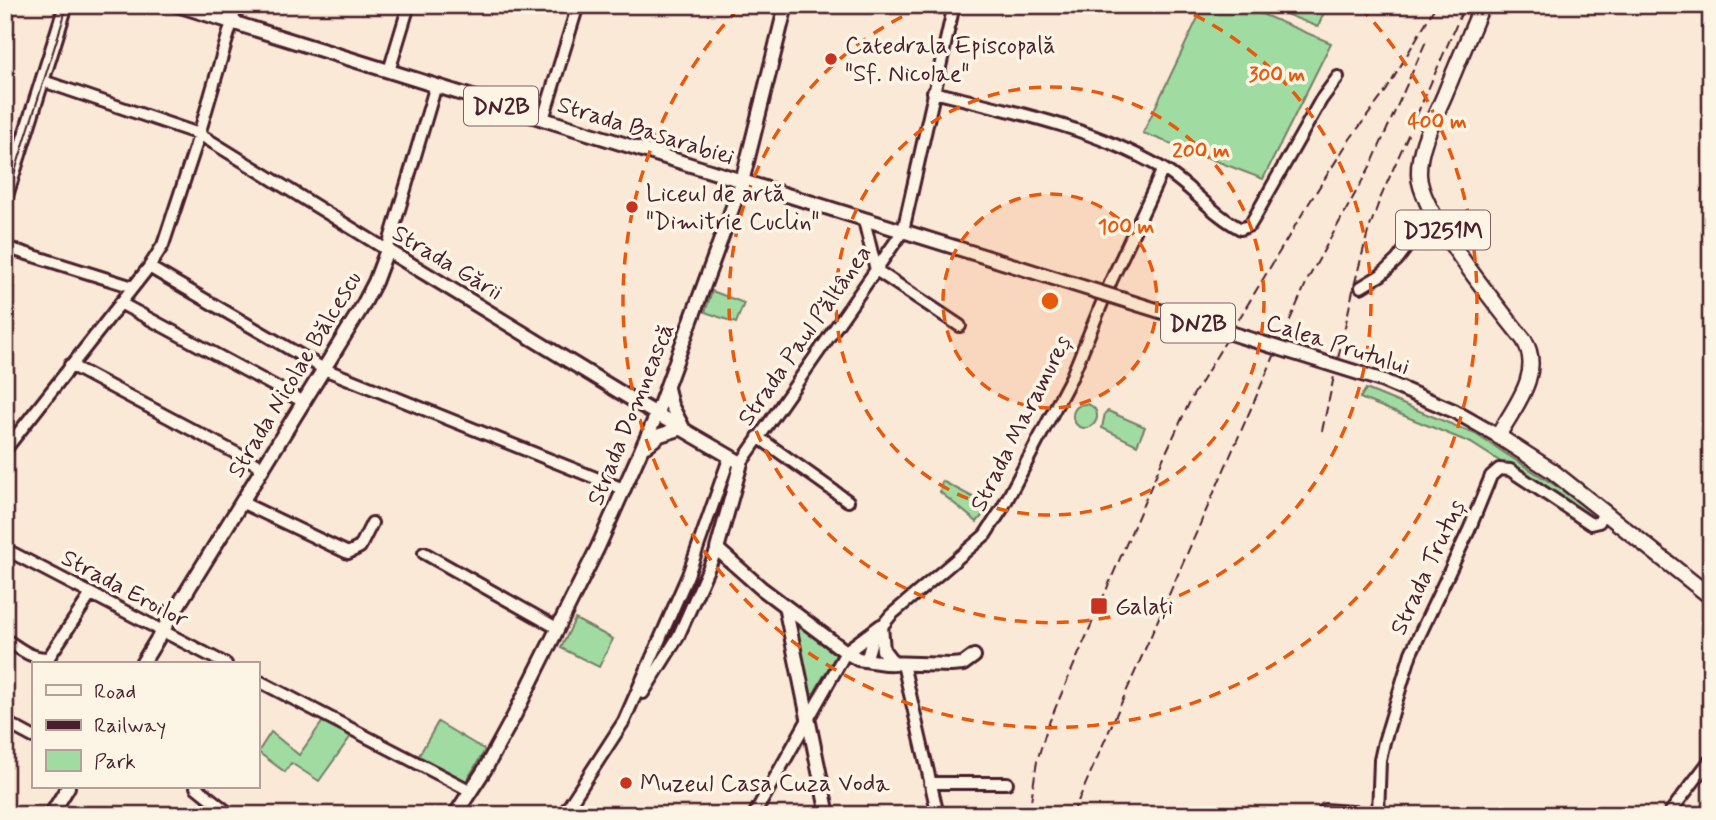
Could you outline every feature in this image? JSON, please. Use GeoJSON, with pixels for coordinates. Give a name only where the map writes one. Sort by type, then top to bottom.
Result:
{"type":"FeatureCollection","features":[{"type":"Feature","properties":{"kind":"highway","name":"DJ251M"},"geometry":{"type":"LineString","coordinates":[[1482,5],[1422,152],[1419,178],[1432,213],[1524,341],[1531,355],[1531,375],[1498,436]]}},
{"type":"Feature","properties":{"kind":"highway","name":"Calea Prutului"},"geometry":{"type":"LineString","coordinates":[[1498,436],[1551,470],[1711,597]]}},
{"type":"Feature","properties":{"kind":"main road"},"geometry":{"type":"LineString","coordinates":[[5,199],[64,10],[75,5]]}},
{"type":"Feature","properties":{"kind":"main road","name":"Strada Basarabiei"},"geometry":{"type":"LineString","coordinates":[[177,5],[742,182]]}},
{"type":"Feature","properties":{"kind":"main road","name":"Strada Domnească"},"geometry":{"type":"LineString","coordinates":[[455,815],[498,747],[598,547],[657,414],[742,182],[786,5]]}},
{"type":"Feature","properties":{"kind":"main road","name":"Calea Prutului"},"geometry":{"type":"LineString","coordinates":[[742,182],[1381,380],[1454,411],[1498,436]]}},
{"type":"Feature","properties":{"kind":"main road","name":"Strada Nicolae Bălcescu"},"geometry":{"type":"LineString","coordinates":[[143,662],[368,296],[387,250]]}},
{"type":"Feature","properties":{"kind":"main road","name":"Strada Gării"},"geometry":{"type":"LineString","coordinates":[[387,250],[735,459]]}},
{"type":"Feature","properties":{"kind":"main road"},"geometry":{"type":"LineString","coordinates":[[639,455],[660,435],[683,428],[671,405],[667,388]]}},
{"type":"Feature","properties":{"kind":"main road"},"geometry":{"type":"LineString","coordinates":[[735,459],[717,549],[785,606],[846,652],[866,661],[951,665],[963,664],[974,656]]}},
{"type":"Feature","properties":{"kind":"main road"},"geometry":{"type":"LineString","coordinates":[[785,606],[828,815]]}},
{"type":"Feature","properties":{"kind":"main road"},"geometry":{"type":"LineString","coordinates":[[846,652],[881,626]]}},
{"type":"Feature","properties":{"kind":"main road"},"geometry":{"type":"LineString","coordinates":[[881,626],[883,650],[898,664]]}},
{"type":"Feature","properties":{"kind":"main road"},"geometry":{"type":"LineString","coordinates":[[51,815],[67,788]]}},
{"type":"Feature","properties":{"kind":"street"},"geometry":{"type":"LineString","coordinates":[[5,450],[149,267],[163,245],[237,5]]}},
{"type":"Feature","properties":{"kind":"street"},"geometry":{"type":"LineString","coordinates":[[389,71],[409,5]]}},
{"type":"Feature","properties":{"kind":"street"},"geometry":{"type":"LineString","coordinates":[[543,119],[578,5]]}},
{"type":"Feature","properties":{"kind":"street"},"geometry":{"type":"LineString","coordinates":[[903,231],[954,5]]}},
{"type":"Feature","properties":{"kind":"street"},"geometry":{"type":"LineString","coordinates":[[933,92],[1021,113],[1122,147],[1163,169],[1237,227],[1246,228],[1321,100],[1338,77]]}},
{"type":"Feature","properties":{"kind":"street","name":"Strada Gării"},"geometry":{"type":"LineString","coordinates":[[43,81],[199,134],[387,250]]}},
{"type":"Feature","properties":{"kind":"street","name":"Strada Nicolae Bălcescu"},"geometry":{"type":"LineString","coordinates":[[387,250],[436,85]]}},
{"type":"Feature","properties":{"kind":"street","name":"Strada Maramureș"},"geometry":{"type":"LineString","coordinates":[[866,661],[873,637],[881,626],[918,591],[970,549],[992,526],[1072,376],[1111,281],[1163,169]]}},
{"type":"Feature","properties":{"kind":"street"},"geometry":{"type":"LineString","coordinates":[[1361,287],[1381,275],[1397,260],[1432,213]]}},
{"type":"Feature","properties":{"kind":"street"},"geometry":{"type":"LineString","coordinates":[[864,220],[876,270],[960,326]]}},
{"type":"Feature","properties":{"kind":"street","name":"Strada Paul Păltânea"},"geometry":{"type":"LineString","coordinates":[[624,721],[735,459],[758,437],[903,231]]}},
{"type":"Feature","properties":{"kind":"street"},"geometry":{"type":"LineString","coordinates":[[5,247],[133,287]]}},
{"type":"Feature","properties":{"kind":"street"},"geometry":{"type":"LineString","coordinates":[[149,267],[324,369],[623,489]]}},
{"type":"Feature","properties":{"kind":"street"},"geometry":{"type":"LineString","coordinates":[[120,303],[304,402]]}},
{"type":"Feature","properties":{"kind":"street"},"geometry":{"type":"LineString","coordinates":[[70,365],[264,468]]}},
{"type":"Feature","properties":{"kind":"street"},"geometry":{"type":"LineString","coordinates":[[758,437],[848,501]]}},
{"type":"Feature","properties":{"kind":"street","name":"Strada Trutuș"},"geometry":{"type":"LineString","coordinates":[[1378,814],[1380,760],[1398,689],[1411,653],[1490,476],[1499,470],[1510,470],[1591,524],[1599,522],[1605,512]]}},
{"type":"Feature","properties":{"kind":"street"},"geometry":{"type":"LineString","coordinates":[[243,502],[348,553],[360,547],[372,523]]}},
{"type":"Feature","properties":{"kind":"street","name":"Strada Eroilor"},"geometry":{"type":"LineString","coordinates":[[5,549],[222,662]]}},
{"type":"Feature","properties":{"kind":"street"},"geometry":{"type":"LineString","coordinates":[[564,815],[678,637],[717,549]]}},
{"type":"Feature","properties":{"kind":"street"},"geometry":{"type":"LineString","coordinates":[[424,553],[557,628]]}},
{"type":"Feature","properties":{"kind":"street"},"geometry":{"type":"LineString","coordinates":[[5,639],[37,658],[49,657],[91,594]]}},
{"type":"Feature","properties":{"kind":"street"},"geometry":{"type":"LineString","coordinates":[[754,815],[846,652]]}},
{"type":"Feature","properties":{"kind":"street"},"geometry":{"type":"LineString","coordinates":[[898,664],[937,815]]}},
{"type":"Feature","properties":{"kind":"street"},"geometry":{"type":"LineString","coordinates":[[259,681],[471,791]]}},
{"type":"Feature","properties":{"kind":"street"},"geometry":{"type":"LineString","coordinates":[[5,722],[32,736]]}},
{"type":"Feature","properties":{"kind":"street"},"geometry":{"type":"LineString","coordinates":[[1668,815],[1711,760]]}},
{"type":"Feature","properties":{"kind":"street"},"geometry":{"type":"LineString","coordinates":[[930,783],[1007,783]]}},
{"type":"Feature","properties":{"kind":"street"},"geometry":{"type":"LineString","coordinates":[[197,788],[231,815]]}},
{"type":"Feature","properties":{"kind":"street"},"geometry":{"type":"LineString","coordinates":[[1325,810],[1391,815]]}},
{"type":"Feature","properties":{"kind":"green space"},"geometry":{"type":"Polygon","coordinates":[[[1204,5],[1240,5],[1331,43],[1263,179],[1143,133],[1204,5]]]}},
{"type":"Feature","properties":{"kind":"green space"},"geometry":{"type":"Polygon","coordinates":[[[1286,5],[1327,5],[1318,27],[1283,13],[1286,5]]]}},
{"type":"Feature","properties":{"kind":"green space"},"geometry":{"type":"Polygon","coordinates":[[[712,291],[744,303],[736,323],[705,312],[712,291]]]}},
{"type":"Feature","properties":{"kind":"green space"},"geometry":{"type":"Polygon","coordinates":[[[1366,389],[1475,434],[1597,516],[1592,520],[1471,443],[1360,398],[1366,389]]]}},
{"type":"Feature","properties":{"kind":"green space"},"geometry":{"type":"Polygon","coordinates":[[[1085,404],[1096,411],[1097,416],[1090,427],[1085,428],[1074,421],[1073,416],[1080,405],[1085,404]]]}},
{"type":"Feature","properties":{"kind":"green space"},"geometry":{"type":"Polygon","coordinates":[[[1108,411],[1145,427],[1137,445],[1102,428],[1105,413],[1108,411]]]}},
{"type":"Feature","properties":{"kind":"green space"},"geometry":{"type":"Polygon","coordinates":[[[942,481],[990,506],[977,522],[940,492],[942,481]]]}},
{"type":"Feature","properties":{"kind":"green space"},"geometry":{"type":"Polygon","coordinates":[[[575,619],[613,639],[599,667],[561,648],[575,619]]]}},
{"type":"Feature","properties":{"kind":"green space"},"geometry":{"type":"Polygon","coordinates":[[[796,624],[836,655],[814,693],[809,693],[794,626],[796,624]]]}},
{"type":"Feature","properties":{"kind":"green space"},"geometry":{"type":"Polygon","coordinates":[[[323,721],[351,736],[319,781],[291,763],[285,772],[259,750],[271,732],[299,755],[323,721]]]}},
{"type":"Feature","properties":{"kind":"green space"},"geometry":{"type":"Polygon","coordinates":[[[438,722],[485,750],[465,783],[417,759],[438,722]]]}},
{"type":"Feature","properties":{"kind":"tram line"},"geometry":{"type":"LineString","coordinates":[[5,203],[64,17],[65,5]]}},
{"type":"Feature","properties":{"kind":"railway"},"geometry":{"type":"LineString","coordinates":[[1029,815],[1037,761],[1048,725],[1192,397],[1304,211],[1350,139],[1386,91],[1436,5]]}},
{"type":"Feature","properties":{"kind":"railway"},"geometry":{"type":"LineString","coordinates":[[1322,431],[1368,232],[1465,5]]}},
{"type":"Feature","properties":{"kind":"railway"},"geometry":{"type":"LineString","coordinates":[[1072,815],[1308,279],[1372,163],[1427,39]]}},
{"type":"Feature","properties":{"kind":"place","name":"Catedrala Episcopală \"Sf. Nicolae\""},"geometry":{"type":"Point","coordinates":[831,59]}},
{"type":"Feature","properties":{"kind":"place","name":"Liceul de artă \"Dimitrie Cuclin\""},"geometry":{"type":"Point","coordinates":[632,207]}},
{"type":"Feature","properties":{"kind":"place","name":"Galați"},"geometry":{"type":"Point","coordinates":[1099,606]}},
{"type":"Feature","properties":{"kind":"place","name":"Muzeul Casa Cuza Voda"},"geometry":{"type":"Point","coordinates":[626,783]}}]}
